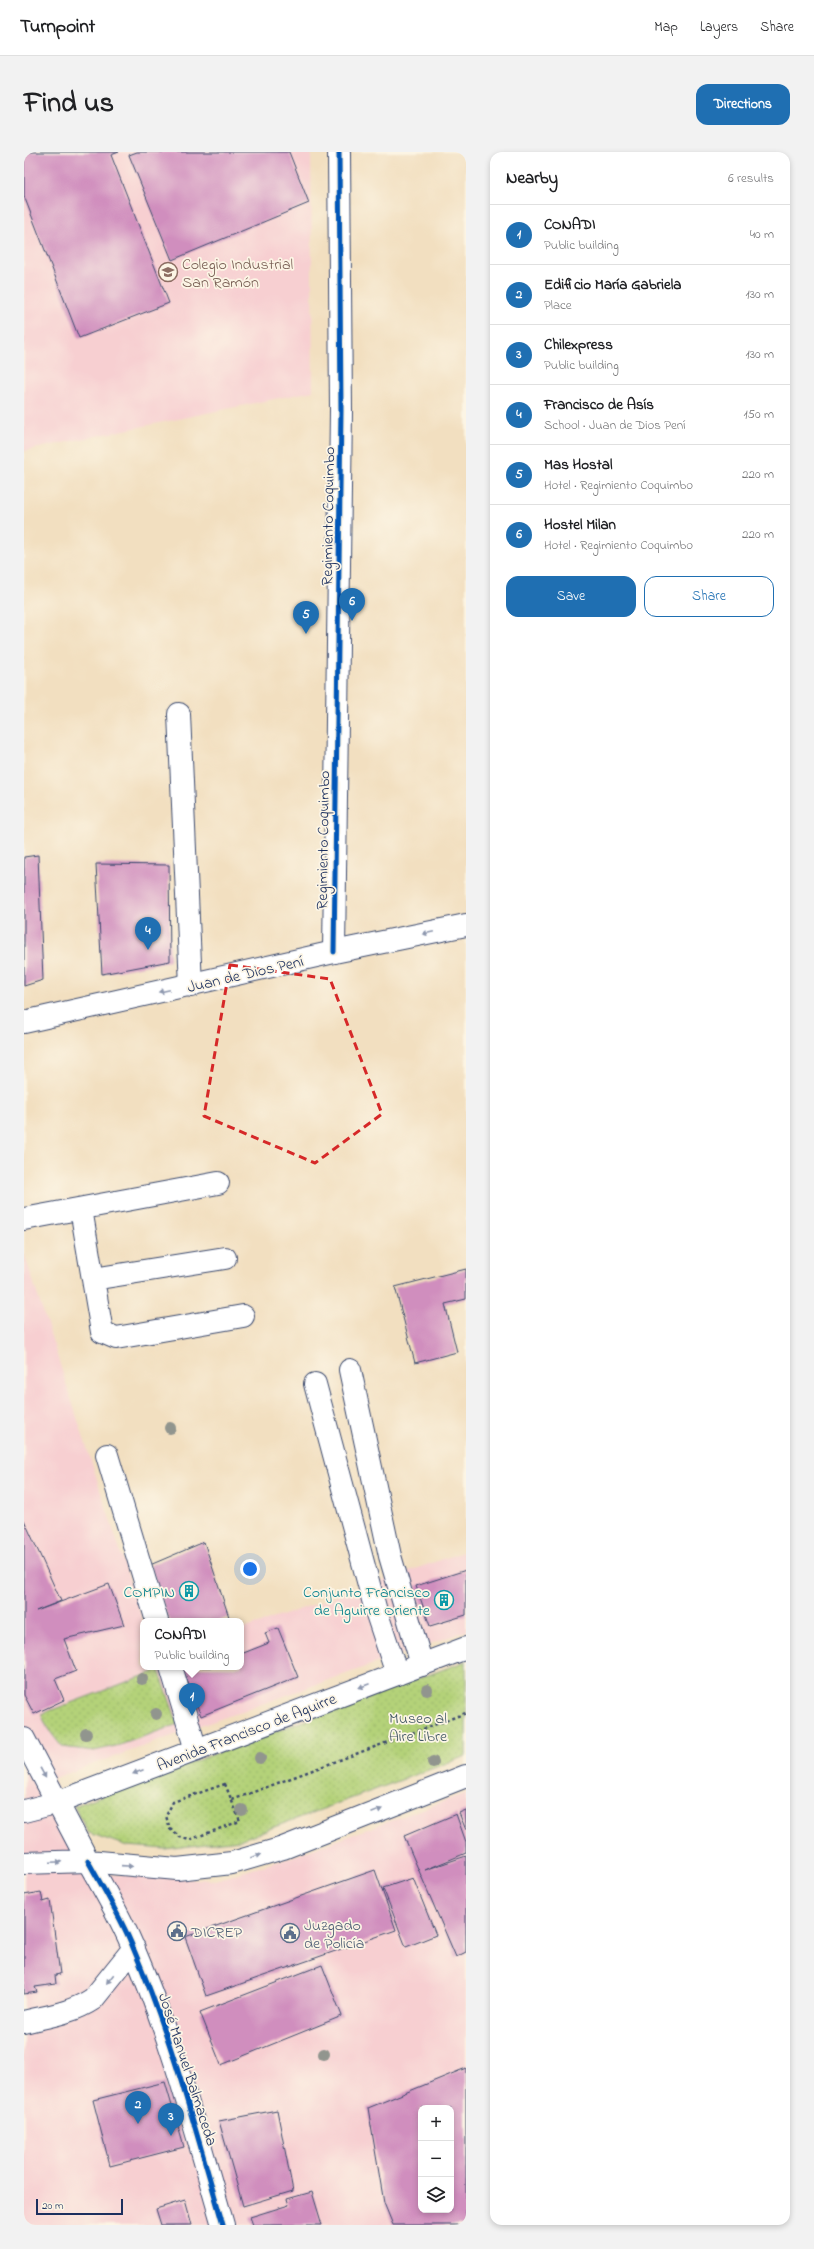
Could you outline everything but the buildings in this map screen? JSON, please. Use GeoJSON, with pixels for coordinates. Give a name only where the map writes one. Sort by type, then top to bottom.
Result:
{"type":"FeatureCollection","features":[{"type":"Feature","properties":{"kind":"main road","name":"Regimiento Coquimbo"},"geometry":{"type":"LineString","coordinates":[[334,952],[341,410],[339,152]]}},
{"type":"Feature","properties":{"kind":"main road"},"geometry":{"type":"LineString","coordinates":[[179,714],[191,986]]}},
{"type":"Feature","properties":{"kind":"main road","name":"Juan de Dios Pení"},"geometry":{"type":"LineString","coordinates":[[24,1022],[191,986],[334,952],[466,925]]}},
{"type":"Feature","properties":{"kind":"main road"},"geometry":{"type":"LineString","coordinates":[[24,1219],[218,1183]]}},
{"type":"Feature","properties":{"kind":"main road"},"geometry":{"type":"LineString","coordinates":[[81,1208],[102,1332],[116,1338],[243,1316]]}},
{"type":"Feature","properties":{"kind":"main road"},"geometry":{"type":"LineString","coordinates":[[93,1279],[225,1258]]}},
{"type":"Feature","properties":{"kind":"main road"},"geometry":{"type":"LineString","coordinates":[[350,1370],[390,1556],[422,1664]]}},
{"type":"Feature","properties":{"kind":"main road"},"geometry":{"type":"LineString","coordinates":[[315,1384],[376,1610],[397,1674]]}},
{"type":"Feature","properties":{"kind":"main road"},"geometry":{"type":"LineString","coordinates":[[107,1455],[156,1618]]}},
{"type":"Feature","properties":{"kind":"main road","name":"Avenida Francisco de Aguirre"},"geometry":{"type":"LineString","coordinates":[[24,1811],[59,1802],[466,1648]]}},
{"type":"Feature","properties":{"kind":"main road"},"geometry":{"type":"LineString","coordinates":[[172,1670],[196,1750]]}},
{"type":"Feature","properties":{"kind":"main road","name":"José Manuel Balmaceda"},"geometry":{"type":"LineString","coordinates":[[24,1739],[59,1802],[134,1948],[172,2049],[223,2225]]}},
{"type":"Feature","properties":{"kind":"main road"},"geometry":{"type":"LineString","coordinates":[[24,1863],[88,1861],[177,1869],[232,1863],[283,1848],[466,1776]]}},
{"type":"Feature","properties":{"kind":"main road"},"geometry":{"type":"LineString","coordinates":[[24,2022],[65,2013],[85,2004],[93,1998],[134,1948]]}},
{"type":"Feature","properties":{"kind":"path"},"geometry":{"type":"LineString","coordinates":[[232,1800],[466,1713]]}},
{"type":"Feature","properties":{"kind":"path"},"geometry":{"type":"LineString","coordinates":[[225,1784],[232,1800],[240,1821],[189,1840],[180,1837],[170,1829],[166,1816],[173,1802],[225,1784]]}},
{"type":"Feature","properties":{"kind":"highlighted area"},"geometry":{"type":"Polygon","coordinates":[[[230,965],[330,979],[382,1114],[315,1163],[204,1116],[230,965]]]}},
{"type":"Feature","properties":{"kind":"shaded area","name":"Colegio Industrial San Ramón"},"geometry":{"type":"Polygon","coordinates":[[[24,152],[311,152],[313,391],[24,451],[24,152]]]}},
{"type":"Feature","properties":{"kind":"shaded area"},"geometry":{"type":"Polygon","coordinates":[[[24,1253],[142,1618],[140,1618],[140,1670],[244,1670],[244,1629],[466,1551],[466,1631],[52,1779],[102,1874],[215,1880],[283,1860],[466,1793],[466,2225],[24,2225],[24,1796],[26,1795],[24,1791],[24,1253]]]}},
{"type":"Feature","properties":{"kind":"green space","name":"Museo al Aire Libre"},"geometry":{"type":"Polygon","coordinates":[[[466,1661],[466,1756],[239,1840],[165,1849],[127,1846],[89,1833],[74,1806],[466,1661]]]}},
{"type":"Feature","properties":{"kind":"green space"},"geometry":{"type":"Polygon","coordinates":[[[159,1670],[178,1724],[120,1745],[94,1751],[62,1747],[48,1729],[41,1714],[159,1670]]]}},
{"type":"Feature","properties":{"kind":"cycle path"},"geometry":{"type":"LineString","coordinates":[[334,952],[341,410],[339,152]]}},
{"type":"Feature","properties":{"kind":"cycle path"},"geometry":{"type":"LineString","coordinates":[[88,1861],[124,1927],[148,1984],[183,2086],[223,2225]]}},
{"type":"Feature","properties":{"kind":"place","name":"Colegio Industrial San Ramón"},"geometry":{"type":"Point","coordinates":[168,272]}},
{"type":"Feature","properties":{"kind":"place","name":"Hostel Milan"},"geometry":{"type":"Point","coordinates":[352,621]}},
{"type":"Feature","properties":{"kind":"place","name":"Mas Hostal"},"geometry":{"type":"Point","coordinates":[306,634]}},
{"type":"Feature","properties":{"kind":"place","name":"Francisco de Asís"},"geometry":{"type":"Point","coordinates":[148,950]}},
{"type":"Feature","properties":{"kind":"place","name":"COMPIN"},"geometry":{"type":"Point","coordinates":[189,1591]}},
{"type":"Feature","properties":{"kind":"place","name":"Conjunto Francisco de Aguirre Oriente"},"geometry":{"type":"Point","coordinates":[444,1600]}},
{"type":"Feature","properties":{"kind":"place","name":"CONADI"},"geometry":{"type":"Point","coordinates":[192,1716]}},
{"type":"Feature","properties":{"kind":"place","name":"DICREP"},"geometry":{"type":"Point","coordinates":[177,1931]}},
{"type":"Feature","properties":{"kind":"place","name":"Juzgado de Policía"},"geometry":{"type":"Point","coordinates":[290,1933]}},
{"type":"Feature","properties":{"kind":"place","name":"Edificio María Gabriela"},"geometry":{"type":"Point","coordinates":[138,2124]}},
{"type":"Feature","properties":{"kind":"place","name":"Chilexpress"},"geometry":{"type":"Point","coordinates":[171,2136]}}]}
